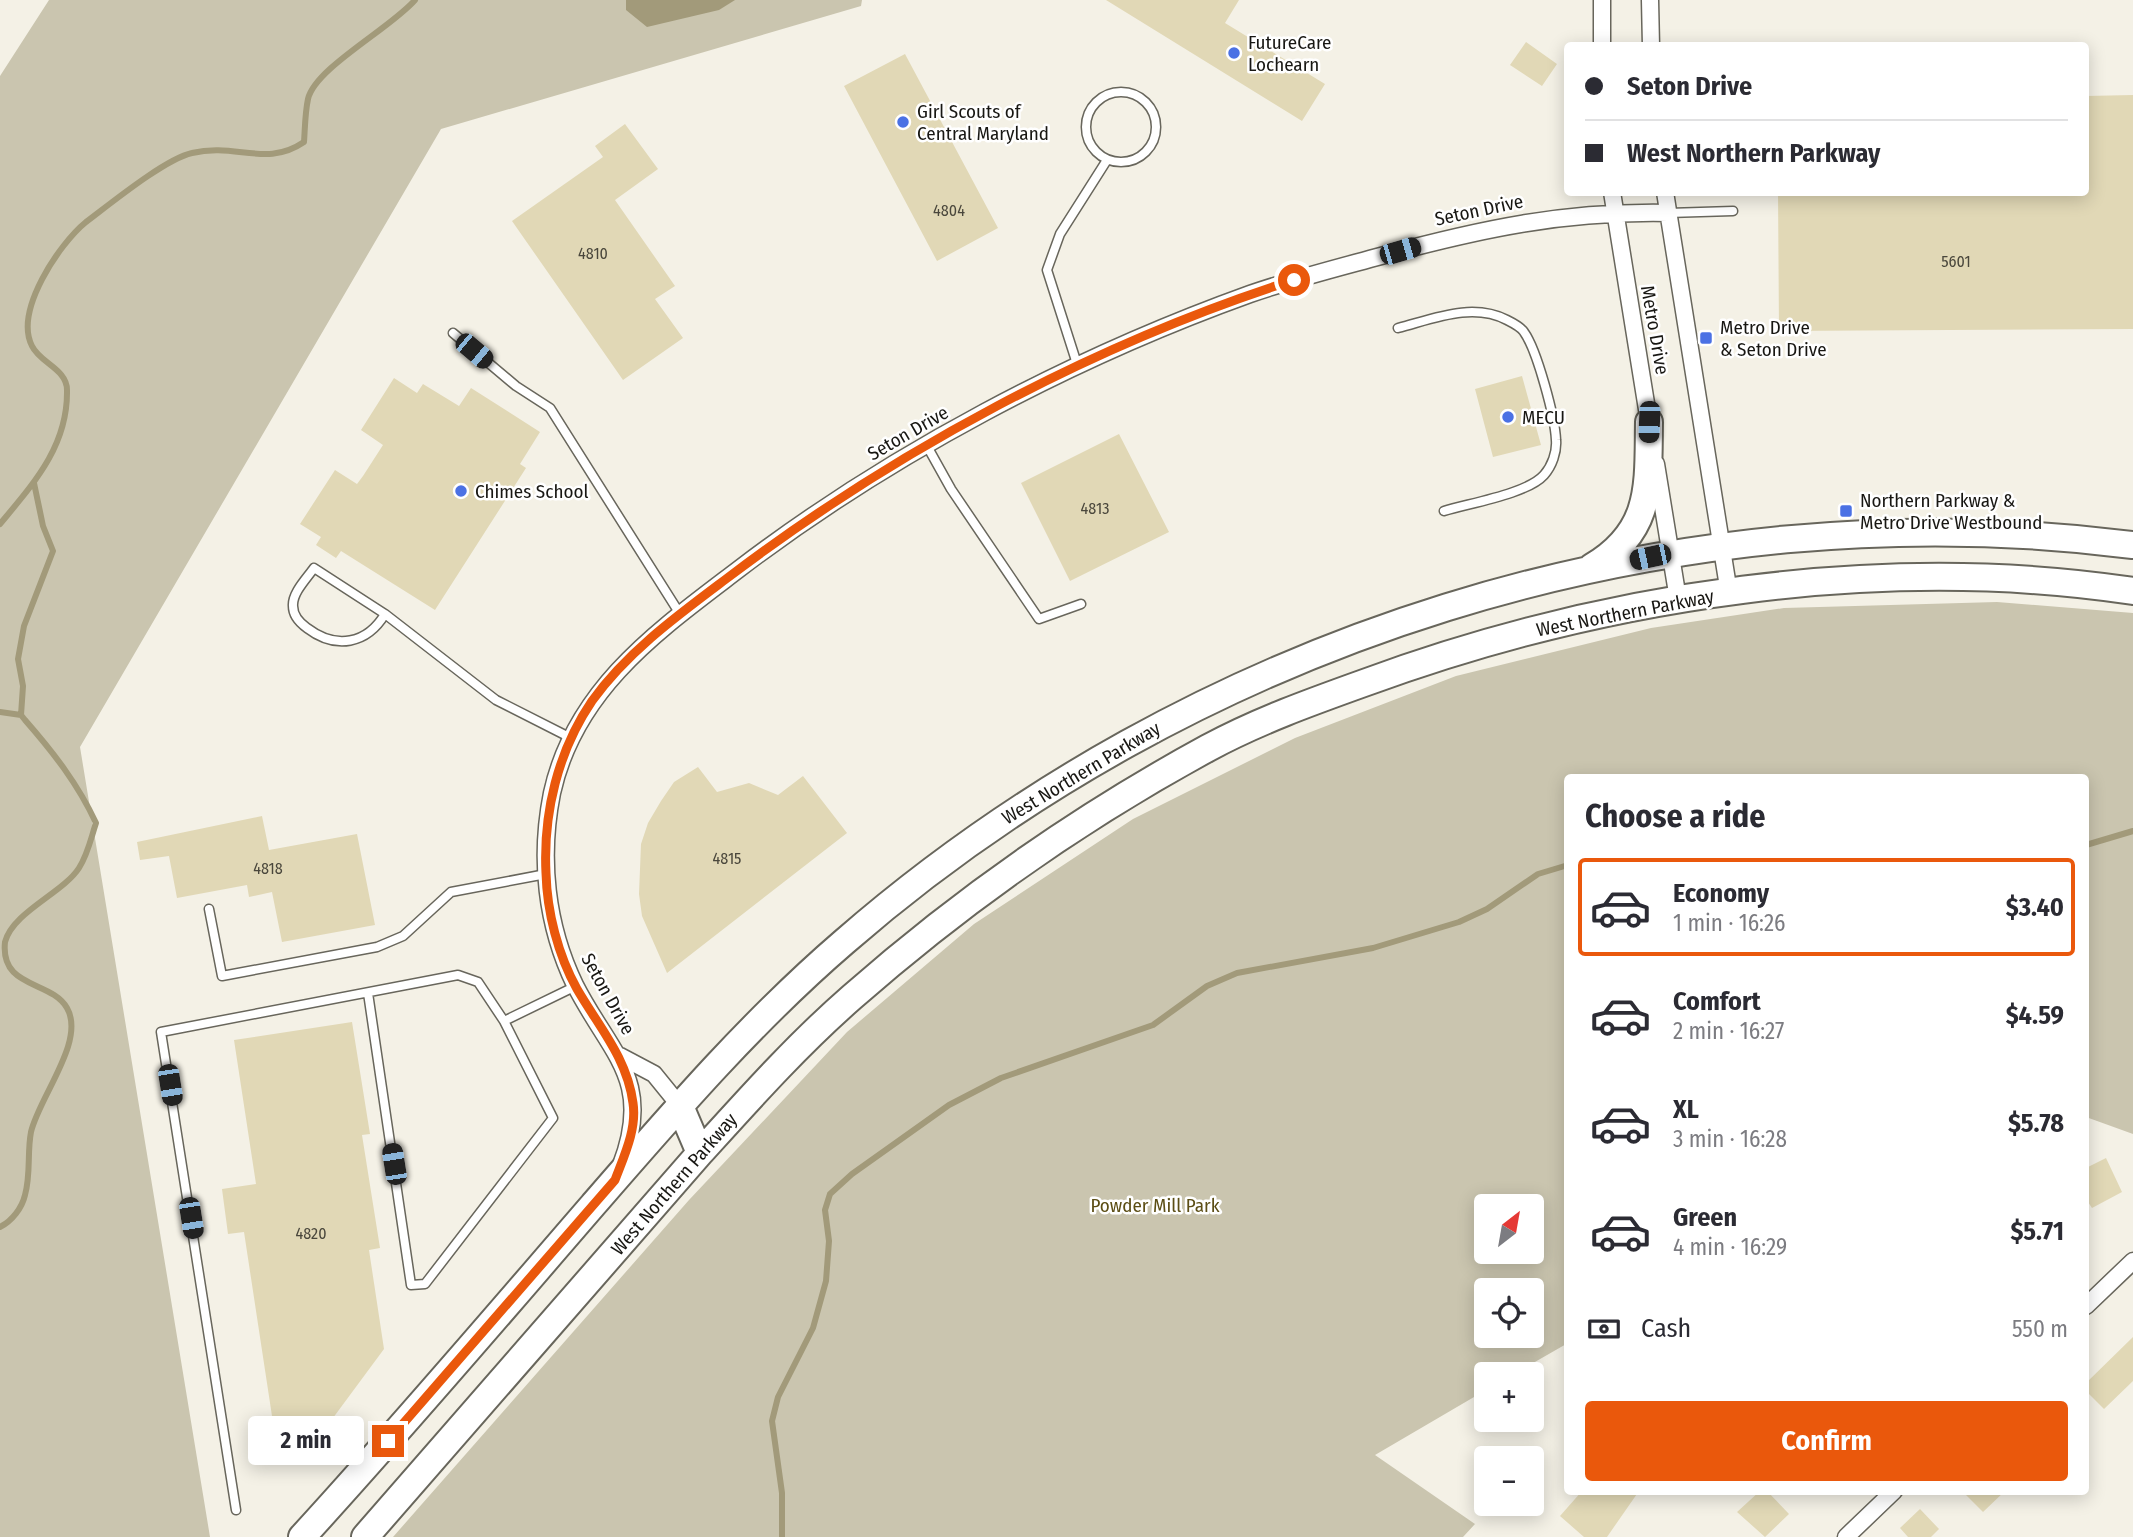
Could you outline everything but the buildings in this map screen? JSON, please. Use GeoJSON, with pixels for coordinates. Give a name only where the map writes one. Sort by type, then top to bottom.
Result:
{"type":"FeatureCollection","features":[{"type":"Feature","properties":{"kind":"main road"},"geometry":{"type":"LineString","coordinates":[[1585,571],[1603,560],[1625,540],[1644,508],[1649,422]]}},
{"type":"Feature","properties":{"kind":"main road","name":"West Northern Parkway"},"geometry":{"type":"LineString","coordinates":[[302,1537],[680,1106],[772,1010],[862,927],[978,835],[1118,747],[1262,675],[1328,649],[1493,593],[1671,553],[1820,536],[1934,533],[2045,536],[2133,545]]}},
{"type":"Feature","properties":{"kind":"main road","name":"West Northern Parkway"},"geometry":{"type":"LineString","coordinates":[[365,1537],[700,1153],[815,1032],[943,922],[1051,844],[1207,749],[1284,711],[1417,663],[1579,618],[1678,599],[1823,582],[1975,579],[2133,591]]}},
{"type":"Feature","properties":{"kind":"main road"},"geometry":{"type":"LineString","coordinates":[[680,1106],[700,1153]]}},
{"type":"Feature","properties":{"kind":"street"},"geometry":{"type":"LineString","coordinates":[[1602,0],[1602,42]]}},
{"type":"Feature","properties":{"kind":"street"},"geometry":{"type":"LineString","coordinates":[[1650,0],[1651,42]]}},
{"type":"Feature","properties":{"kind":"street","name":"Metro Drive"},"geometry":{"type":"LineString","coordinates":[[1612,196],[1678,599]]}},
{"type":"Feature","properties":{"kind":"street","name":"Metro Drive"},"geometry":{"type":"LineString","coordinates":[[1666,196],[1729,593]]}},
{"type":"Feature","properties":{"kind":"street","name":"Seton Drive"},"geometry":{"type":"LineString","coordinates":[[615,1180],[628,1146],[634,1105],[620,1056],[576,986],[552,923],[546,874],[553,791],[571,738],[591,703],[620,666],[680,614],[802,521],[927,446],[1078,367],[1189,318],[1317,273],[1462,233],[1542,219],[1614,212],[1668,213]]}},
{"type":"Feature","properties":{"kind":"street","name":"Seton Drive"},"geometry":{"type":"LineString","coordinates":[[620,1056],[654,1074],[680,1106]]}},
{"type":"Feature","properties":{"kind":"street"},"geometry":{"type":"LineString","coordinates":[[2089,1303],[2133,1261]]}},
{"type":"Feature","properties":{"kind":"street"},"geometry":{"type":"LineString","coordinates":[[1846,1537],[1890,1495]]}},
{"type":"Feature","properties":{"kind":"lane"},"geometry":{"type":"LineString","coordinates":[[1124,92],[1138,96],[1154,114],[1157,128],[1153,144],[1135,160],[1122,163],[1107,160],[1089,144],[1085,130],[1087,116],[1097,101],[1107,94],[1124,92]]}},
{"type":"Feature","properties":{"kind":"lane"},"geometry":{"type":"LineString","coordinates":[[1078,367],[1047,270],[1051,252],[1060,234],[1107,160]]}},
{"type":"Feature","properties":{"kind":"lane"},"geometry":{"type":"LineString","coordinates":[[1668,213],[1733,211]]}},
{"type":"Feature","properties":{"kind":"lane"},"geometry":{"type":"LineString","coordinates":[[1398,328],[1464,311],[1493,314],[1522,329],[1531,344],[1554,425],[1556,442],[1553,458],[1546,473],[1534,485],[1444,511]]}},
{"type":"Feature","properties":{"kind":"lane"},"geometry":{"type":"LineString","coordinates":[[453,333],[516,386],[550,408],[680,614]]}},
{"type":"Feature","properties":{"kind":"lane"},"geometry":{"type":"LineString","coordinates":[[927,446],[951,489],[1039,619],[1081,604]]}},
{"type":"Feature","properties":{"kind":"lane"},"geometry":{"type":"LineString","coordinates":[[385,614],[377,628],[367,635],[352,641],[336,642],[322,638],[304,626],[296,617],[293,606],[295,596],[314,568],[385,614],[496,700],[571,738]]}},
{"type":"Feature","properties":{"kind":"lane"},"geometry":{"type":"LineString","coordinates":[[209,909],[222,976],[377,947],[403,936],[452,892],[546,874]]}},
{"type":"Feature","properties":{"kind":"lane"},"geometry":{"type":"LineString","coordinates":[[236,1510],[161,1032],[458,975],[478,982],[505,1021],[553,1118],[425,1284],[411,1285],[368,993]]}},
{"type":"Feature","properties":{"kind":"lane"},"geometry":{"type":"LineString","coordinates":[[505,1021],[576,986]]}},
{"type":"Feature","properties":{"kind":"green space"},"geometry":{"type":"Polygon","coordinates":[[[49,0],[862,0],[861,6],[441,129],[80,747],[210,1537],[0,1537],[0,76],[49,0]]]}},
{"type":"Feature","properties":{"kind":"green space","name":"Powder Mill Park"},"geometry":{"type":"Polygon","coordinates":[[[1997,602],[2133,613],[2133,1134],[2089,1118],[2089,774],[1564,774],[1564,1345],[1535,1362],[1474,1362],[1474,1397],[1375,1455],[1475,1524],[1463,1537],[393,1537],[689,1200],[847,1032],[974,924],[1133,819],[1295,738],[1456,676],[1651,628],[1784,608],[1997,602]]]}},
{"type":"Feature","properties":{"kind":"shaded area"},"geometry":{"type":"Polygon","coordinates":[[[626,0],[735,0],[719,10],[647,27],[626,10],[626,0]]]}},
{"type":"Feature","properties":{"kind":"waterway"},"geometry":{"type":"LineString","coordinates":[[0,524],[47,463],[62,429],[66,410],[66,383],[58,371],[32,346],[28,332],[29,315],[42,279],[75,232],[109,204],[181,157],[208,150],[277,153],[304,142],[308,99],[324,74],[415,0]]}},
{"type":"Feature","properties":{"kind":"waterway"},"geometry":{"type":"LineString","coordinates":[[21,715],[23,686],[18,659],[24,626],[53,551],[43,526],[34,483]]}},
{"type":"Feature","properties":{"kind":"waterway"},"geometry":{"type":"LineString","coordinates":[[0,712],[21,715],[64,769],[96,823],[79,868],[62,886],[18,921],[5,942],[10,968],[18,976],[60,999],[67,1008],[71,1021],[71,1036],[31,1132],[24,1200],[12,1218],[0,1227]]}},
{"type":"Feature","properties":{"kind":"waterway"},"geometry":{"type":"LineString","coordinates":[[2089,844],[2133,831]]}},
{"type":"Feature","properties":{"kind":"waterway"},"geometry":{"type":"LineString","coordinates":[[782,1537],[782,1493],[772,1421],[778,1397],[813,1328],[826,1281],[829,1241],[825,1210],[830,1194],[852,1174],[949,1105],[1001,1078],[1153,1025],[1207,986],[1237,973],[1373,948],[1459,922],[1487,909],[1538,874],[1564,866]]}},
{"type":"Feature","properties":{"kind":"place","name":"FutureCare Lochearn"},"geometry":{"type":"Point","coordinates":[1234,53]}},
{"type":"Feature","properties":{"kind":"place","name":"Girl Scouts of Central Maryland"},"geometry":{"type":"Point","coordinates":[903,122]}},
{"type":"Feature","properties":{"kind":"place","name":"Metro Drive & Seton Drive"},"geometry":{"type":"Point","coordinates":[1706,338]}},
{"type":"Feature","properties":{"kind":"place","name":"MECU"},"geometry":{"type":"Point","coordinates":[1508,417]}},
{"type":"Feature","properties":{"kind":"place","name":"Chimes School"},"geometry":{"type":"Point","coordinates":[461,491]}},
{"type":"Feature","properties":{"kind":"place","name":"Northern Parkway & Metro Drive Westbound"},"geometry":{"type":"Point","coordinates":[1846,511]}},
{"type":"Feature","properties":{"kind":"route"},"geometry":{"type":"LineString","coordinates":[[388,1441],[615,1180],[628,1146],[634,1105],[628,1082],[620,1056],[576,986],[561,951],[552,923],[546,874],[548,819],[553,791],[571,738],[591,703],[620,666],[680,614],[802,521],[862,484],[983,415],[1078,367],[1177,323],[1294,280]]}}]}
